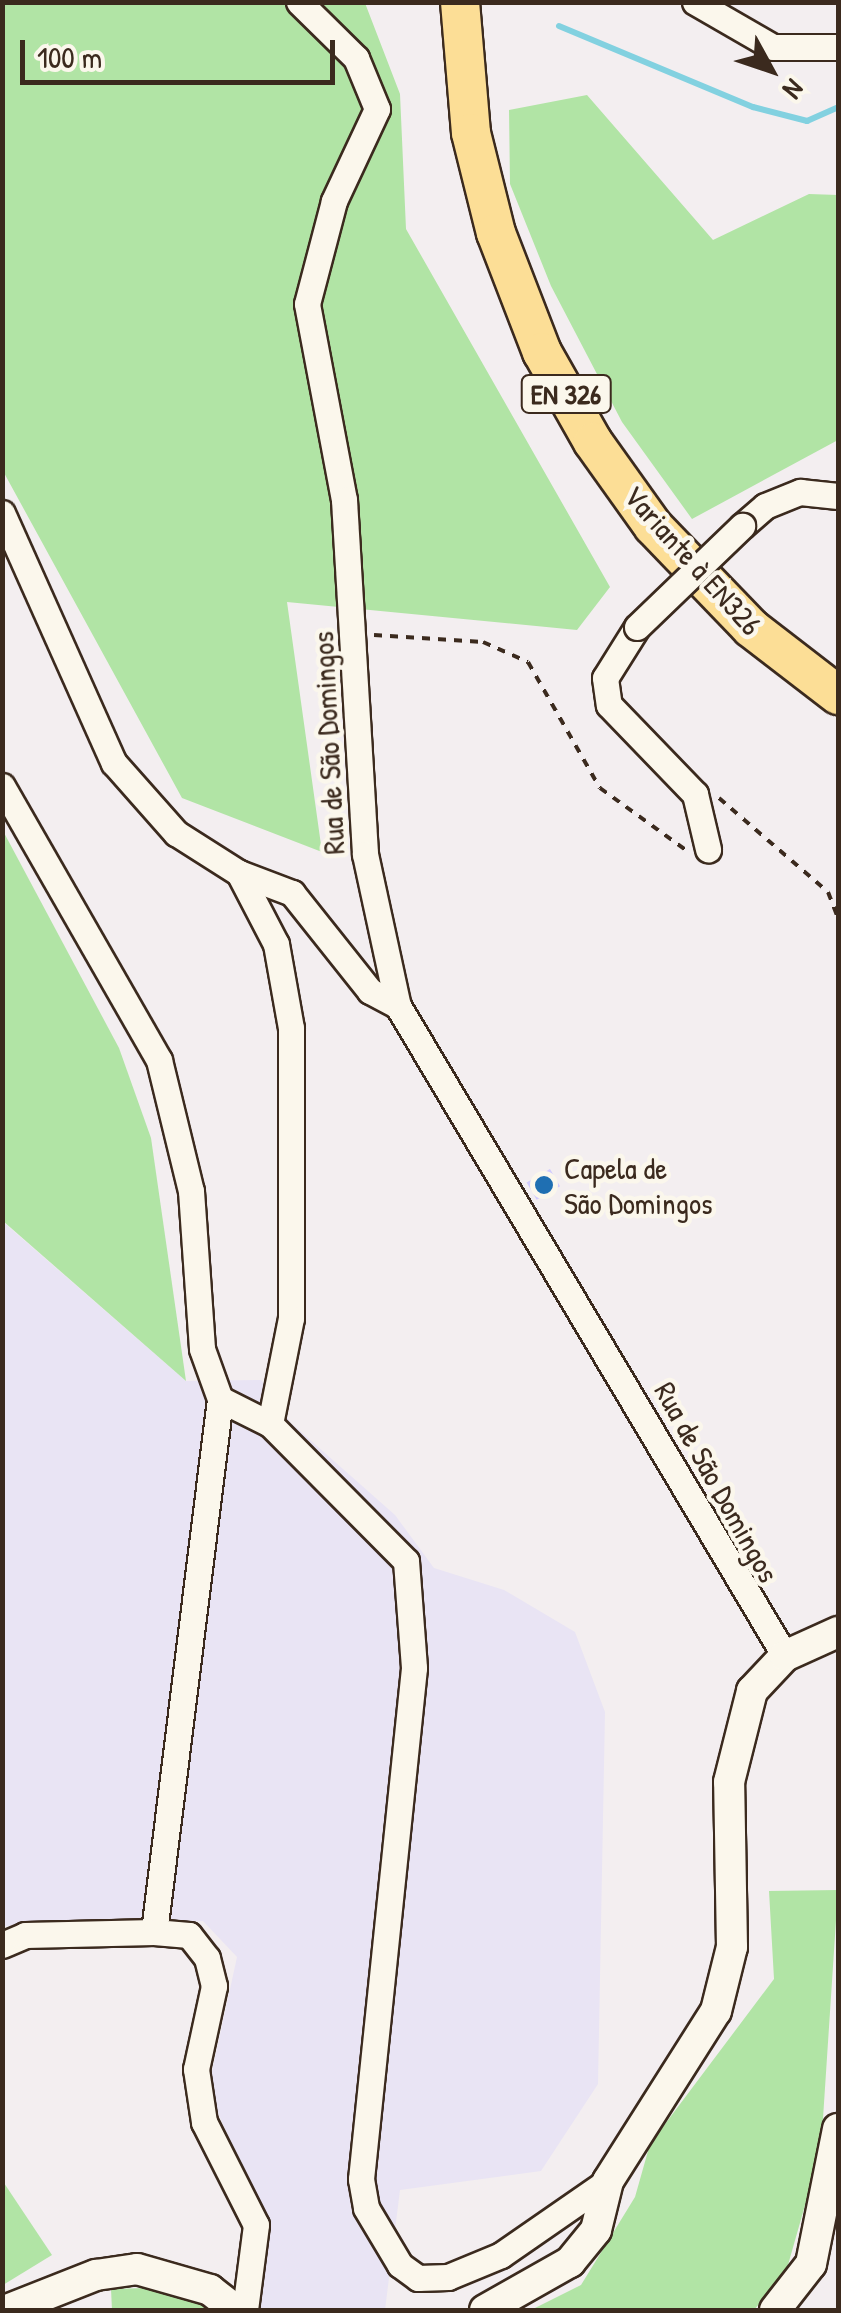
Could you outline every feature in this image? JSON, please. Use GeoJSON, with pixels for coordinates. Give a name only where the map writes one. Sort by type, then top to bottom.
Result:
{"type":"FeatureCollection","features":[{"type":"Feature","properties":{"kind":"main road","name":"Variante à EN326"},"geometry":{"type":"LineString","coordinates":[[460,2],[471,132],[492,216],[550,367],[653,526],[751,628],[838,695]]}},
{"type":"Feature","properties":{"kind":"street","name":"Rua de São Domingos"},"geometry":{"type":"LineString","coordinates":[[300,2],[356,58],[377,109],[334,201],[308,304],[336,434],[354,635],[365,854],[398,1006],[785,1656]]}},
{"type":"Feature","properties":{"kind":"street"},"geometry":{"type":"LineString","coordinates":[[695,2],[773,47],[838,47]]}},
{"type":"Feature","properties":{"kind":"street"},"geometry":{"type":"LineString","coordinates":[[708,850],[706,814],[680,776],[608,705],[606,678],[637,627],[765,506],[800,492],[838,496]]}},
{"type":"Feature","properties":{"kind":"street"},"geometry":{"type":"LineString","coordinates":[[2,513],[114,763],[176,834],[239,873],[292,893],[370,991],[398,1006]]}},
{"type":"Feature","properties":{"kind":"street"},"geometry":{"type":"LineString","coordinates":[[2,786],[159,1060],[191,1191],[202,1349],[220,1399],[154,1932]]}},
{"type":"Feature","properties":{"kind":"street"},"geometry":{"type":"LineString","coordinates":[[239,873],[276,944],[292,1028],[291,1318],[270,1424]]}},
{"type":"Feature","properties":{"kind":"street"},"geometry":{"type":"LineString","coordinates":[[220,1399],[270,1424],[406,1560],[414,1668],[361,2178],[366,2208],[400,2265],[418,2278],[448,2277],[501,2255],[608,2182]]}},
{"type":"Feature","properties":{"kind":"street"},"geometry":{"type":"LineString","coordinates":[[485,2310],[570,2262],[596,2230],[608,2182],[716,2011],[732,1947],[729,1782],[752,1692],[785,1656],[838,1632]]}},
{"type":"Feature","properties":{"kind":"street"},"geometry":{"type":"LineString","coordinates":[[2,1945],[25,1934],[154,1932],[189,1935],[207,1958],[214,1986],[196,2069],[204,2122],[256,2225],[245,2310]]}},
{"type":"Feature","properties":{"kind":"street"},"geometry":{"type":"LineString","coordinates":[[776,2310],[811,2264],[838,2128]]}},
{"type":"Feature","properties":{"kind":"street"},"geometry":{"type":"LineString","coordinates":[[7,2310],[96,2276],[137,2269],[210,2290],[236,2310]]}},
{"type":"Feature","properties":{"kind":"path"},"geometry":{"type":"LineString","coordinates":[[354,635],[483,642],[528,662],[600,788],[681,850],[708,850]]}},
{"type":"Feature","properties":{"kind":"path"},"geometry":{"type":"LineString","coordinates":[[680,776],[719,798],[828,892],[838,918]]}},
{"type":"Feature","properties":{"kind":"shaded area"},"geometry":{"type":"Polygon","coordinates":[[[2,1221],[186,1381],[261,1380],[291,1423],[395,1515],[434,1568],[504,1590],[575,1632],[605,1712],[598,2084],[541,2171],[400,2190],[385,2310],[253,2310],[265,2221],[208,2090],[237,1957],[203,1921],[3,1926],[2,1221]]]}},
{"type":"Feature","properties":{"kind":"green space"},"geometry":{"type":"Polygon","coordinates":[[[2,3],[365,3],[400,94],[406,229],[610,587],[577,630],[287,602],[322,852],[182,798],[3,471],[2,3]]]}},
{"type":"Feature","properties":{"kind":"green space"},"geometry":{"type":"Polygon","coordinates":[[[587,95],[713,240],[809,194],[838,195],[838,440],[692,519],[622,422],[551,286],[510,184],[509,110],[587,95]]]}},
{"type":"Feature","properties":{"kind":"green space"},"geometry":{"type":"Polygon","coordinates":[[[2,829],[119,1048],[151,1138],[186,1381],[3,1221],[2,829]]]}},
{"type":"Feature","properties":{"kind":"green space"},"geometry":{"type":"Polygon","coordinates":[[[838,1890],[821,2149],[786,2272],[754,2310],[531,2310],[581,2285],[635,2197],[650,2144],[774,1979],[769,1891],[838,1890]]]}},
{"type":"Feature","properties":{"kind":"green space"},"geometry":{"type":"Polygon","coordinates":[[[2,2180],[52,2255],[3,2285],[2,2285],[2,2180]]]}},
{"type":"Feature","properties":{"kind":"green space"},"geometry":{"type":"Polygon","coordinates":[[[180,2287],[208,2310],[112,2310],[111,2289],[180,2287]]]}},
{"type":"Feature","properties":{"kind":"building","name":"Capela de São Domingos"},"geometry":{"type":"Polygon","coordinates":[[[550,1169],[560,1186],[537,1200],[527,1182],[550,1169]]]}},
{"type":"Feature","properties":{"kind":"waterway"},"geometry":{"type":"LineString","coordinates":[[559,26],[753,107],[807,121],[838,107]]}},
{"type":"Feature","properties":{"kind":"place","name":"Capela de São Domingos"},"geometry":{"type":"Point","coordinates":[544,1185]}}]}
